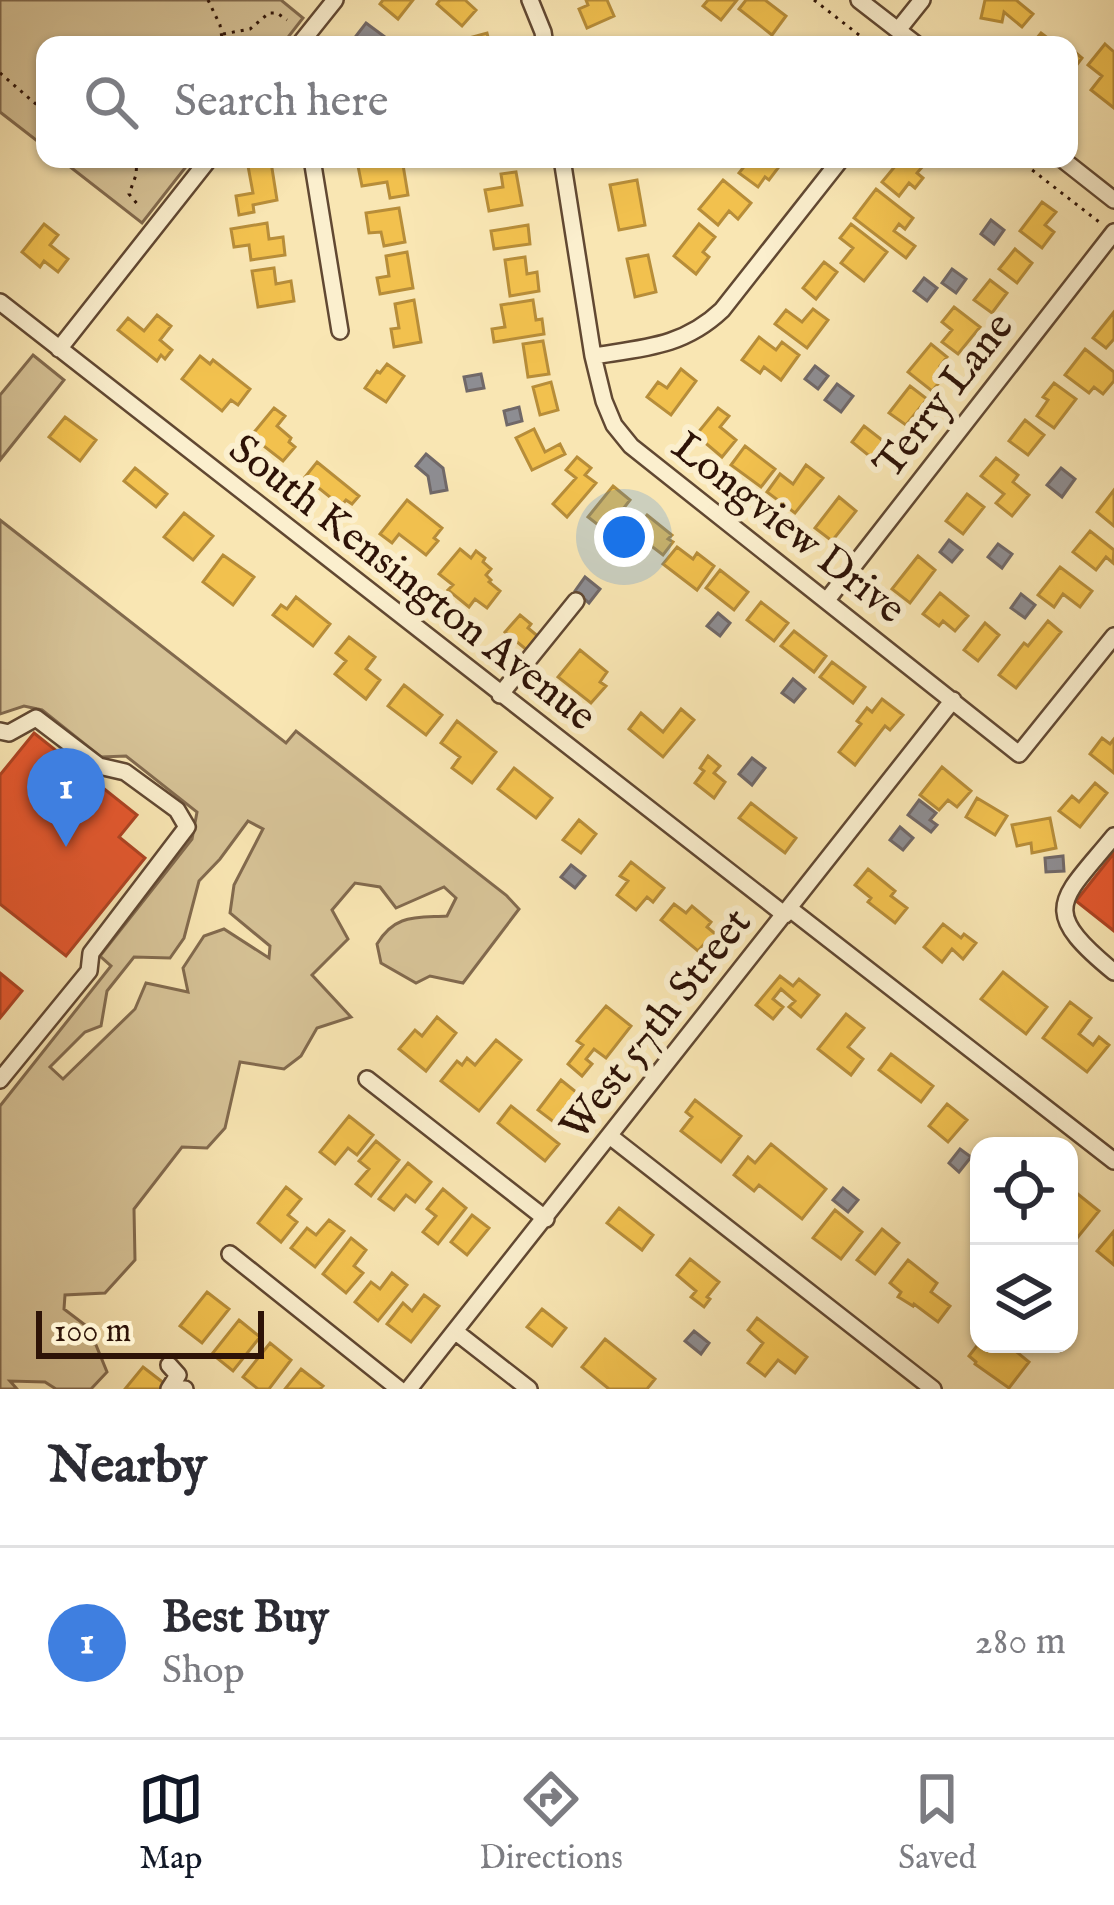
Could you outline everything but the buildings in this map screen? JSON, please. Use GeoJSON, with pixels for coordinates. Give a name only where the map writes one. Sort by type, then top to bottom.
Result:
{"type":"FeatureCollection","features":[{"type":"Feature","properties":{"kind":"street"},"geometry":{"type":"LineString","coordinates":[[306,36],[335,0]]}},
{"type":"Feature","properties":{"kind":"street"},"geometry":{"type":"LineString","coordinates":[[530,0],[544,36]]}},
{"type":"Feature","properties":{"kind":"street"},"geometry":{"type":"LineString","coordinates":[[859,0],[905,36]]}},
{"type":"Feature","properties":{"kind":"street"},"geometry":{"type":"LineString","coordinates":[[898,30],[922,0]]}},
{"type":"Feature","properties":{"kind":"street"},"geometry":{"type":"LineString","coordinates":[[59,349],[202,168]]}},
{"type":"Feature","properties":{"kind":"street"},"geometry":{"type":"LineString","coordinates":[[313,168],[340,331]]}},
{"type":"Feature","properties":{"kind":"street","name":"Longview Drive"},"geometry":{"type":"LineString","coordinates":[[563,168],[593,356],[614,425],[631,446],[1019,754],[1114,636]]}},
{"type":"Feature","properties":{"kind":"street"},"geometry":{"type":"LineString","coordinates":[[593,356],[663,345],[705,326],[834,168]]}},
{"type":"Feature","properties":{"kind":"street"},"geometry":{"type":"LineString","coordinates":[[1073,168],[1114,200]]}},
{"type":"Feature","properties":{"kind":"street","name":"Terry Lane"},"geometry":{"type":"LineString","coordinates":[[826,599],[1114,233]]}},
{"type":"Feature","properties":{"kind":"street","name":"South Kensington Avenue"},"geometry":{"type":"LineString","coordinates":[[0,302],[500,695],[1114,1162]]}},
{"type":"Feature","properties":{"kind":"street"},"geometry":{"type":"LineString","coordinates":[[500,695],[576,602]]}},
{"type":"Feature","properties":{"kind":"street","name":"West 57th Street"},"geometry":{"type":"LineString","coordinates":[[410,1389],[953,700]]}},
{"type":"Feature","properties":{"kind":"street"},"geometry":{"type":"LineString","coordinates":[[0,731],[10,734],[36,718],[98,766],[124,772],[142,784],[177,810],[187,827],[91,953],[89,971],[0,1081]]}},
{"type":"Feature","properties":{"kind":"street"},"geometry":{"type":"LineString","coordinates":[[1114,836],[1067,893],[1062,910],[1081,942],[1114,972]]}},
{"type":"Feature","properties":{"kind":"street"},"geometry":{"type":"LineString","coordinates":[[367,1079],[546,1219]]}},
{"type":"Feature","properties":{"kind":"street"},"geometry":{"type":"LineString","coordinates":[[611,1137],[933,1389]]}},
{"type":"Feature","properties":{"kind":"street"},"geometry":{"type":"LineString","coordinates":[[230,1255],[399,1389]]}},
{"type":"Feature","properties":{"kind":"street"},"geometry":{"type":"LineString","coordinates":[[456,1332],[529,1389]]}},
{"type":"Feature","properties":{"kind":"street"},"geometry":{"type":"LineString","coordinates":[[169,1389],[178,1375],[170,1365]]}},
{"type":"Feature","properties":{"kind":"path"},"geometry":{"type":"LineString","coordinates":[[208,0],[223,34],[250,28],[273,12],[286,20]]}},
{"type":"Feature","properties":{"kind":"path"},"geometry":{"type":"LineString","coordinates":[[814,0],[860,36]]}},
{"type":"Feature","properties":{"kind":"path"},"geometry":{"type":"LineString","coordinates":[[0,73],[36,104]]}},
{"type":"Feature","properties":{"kind":"path"},"geometry":{"type":"LineString","coordinates":[[135,168],[129,194],[140,206]]}},
{"type":"Feature","properties":{"kind":"path"},"geometry":{"type":"LineString","coordinates":[[1030,168],[1114,233]]}},
{"type":"Feature","properties":{"kind":"shaded area"},"geometry":{"type":"Polygon","coordinates":[[[0,0],[281,0],[303,18],[289,36],[36,36],[36,140],[0,112],[0,0]]]}},
{"type":"Feature","properties":{"kind":"shaded area"},"geometry":{"type":"Polygon","coordinates":[[[72,168],[185,168],[142,223],[72,168]]]}},
{"type":"Feature","properties":{"kind":"shaded area"},"geometry":{"type":"Polygon","coordinates":[[[33,355],[64,380],[0,460],[0,395],[33,355]]]}},
{"type":"Feature","properties":{"kind":"shaded area"},"geometry":{"type":"Polygon","coordinates":[[[0,520],[286,743],[296,731],[519,909],[463,983],[430,976],[416,983],[381,963],[377,944],[399,922],[447,916],[456,898],[444,887],[396,908],[380,887],[355,883],[332,910],[348,939],[312,975],[351,1017],[317,1028],[301,1056],[284,1069],[240,1062],[225,1128],[207,1148],[182,1147],[134,1209],[135,1260],[105,1293],[65,1295],[64,1309],[89,1328],[107,1372],[91,1389],[10,1381],[17,1389],[0,1389],[0,1106],[111,966],[100,956],[192,839],[197,812],[126,756],[101,757],[42,710],[24,706],[0,714],[0,520]],[[248,821],[199,881],[184,938],[170,958],[134,957],[107,991],[101,1026],[85,1032],[50,1067],[63,1079],[135,1009],[146,983],[188,992],[183,968],[204,936],[224,929],[269,958],[270,946],[230,913],[234,885],[263,829],[248,821]]]}},
{"type":"Feature","properties":{"kind":"place","name":"Best Buy"},"geometry":{"type":"Point","coordinates":[66,847]}}]}
